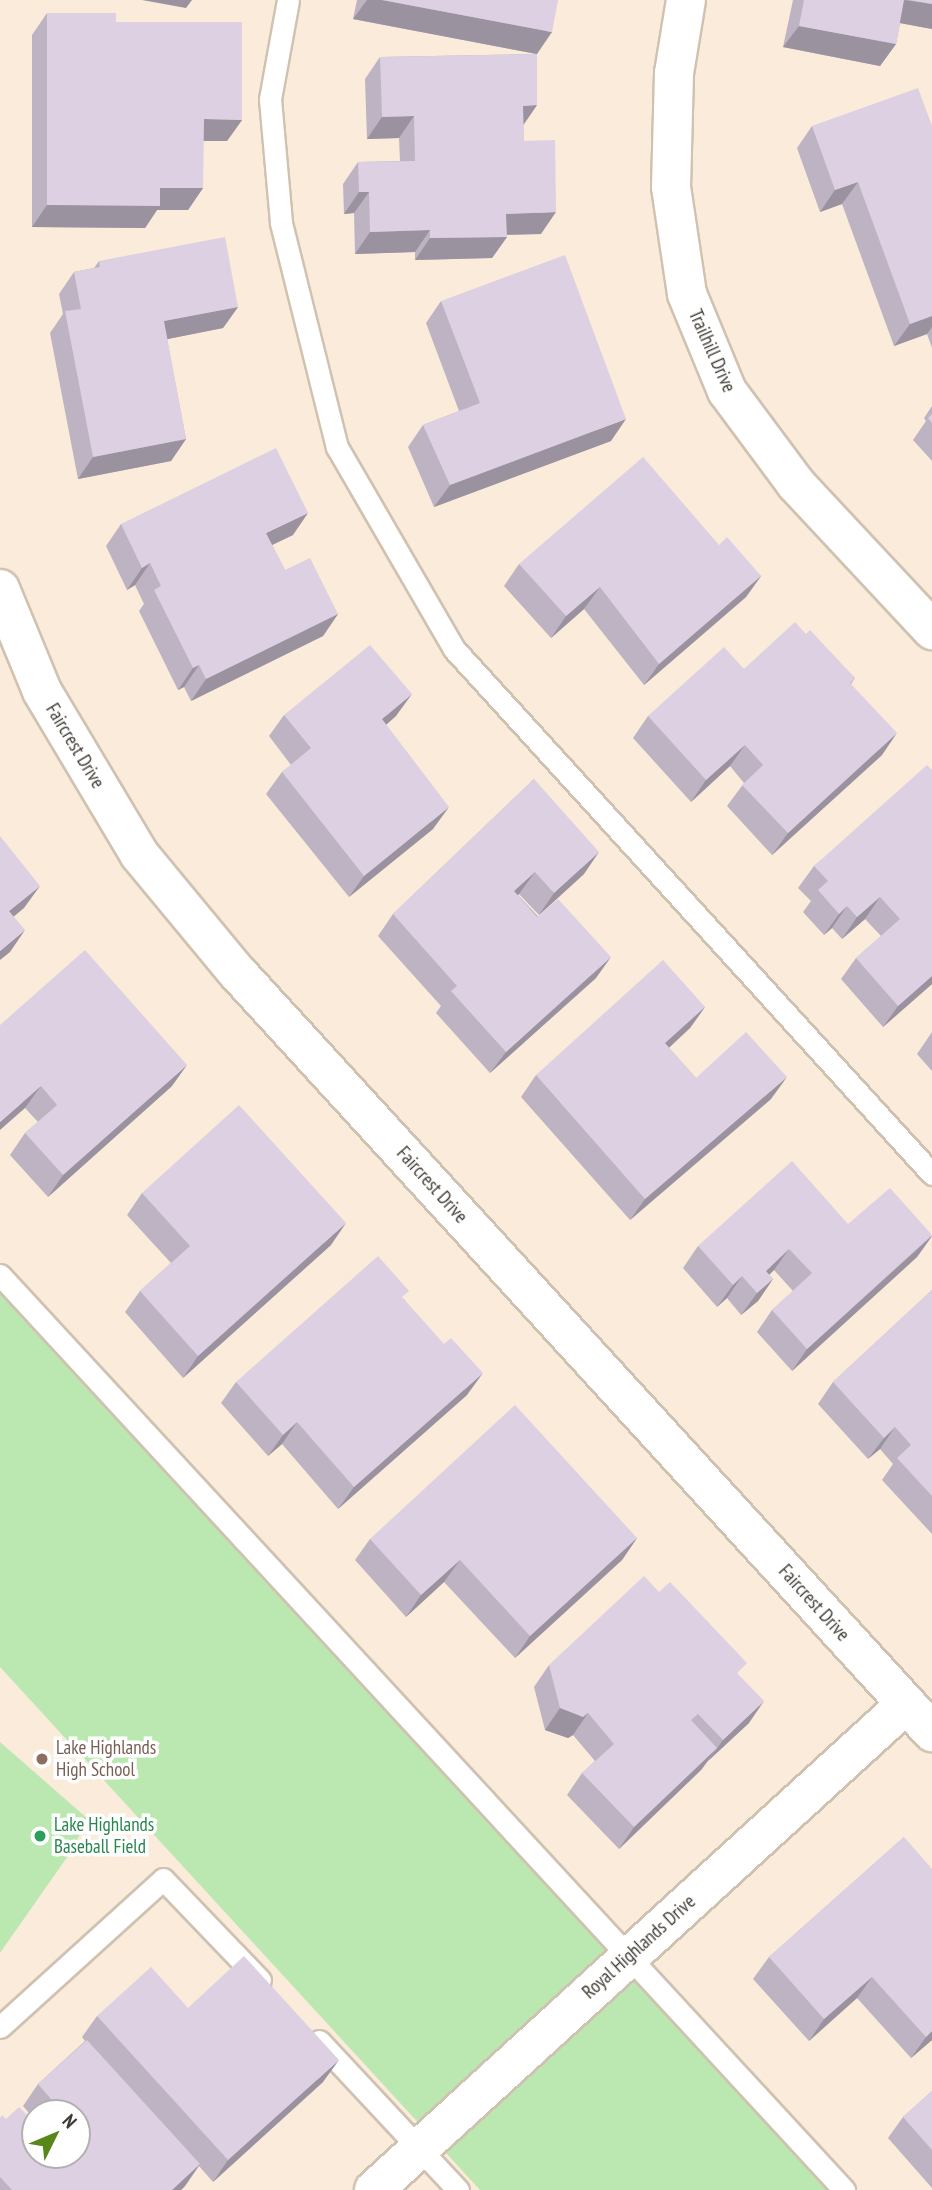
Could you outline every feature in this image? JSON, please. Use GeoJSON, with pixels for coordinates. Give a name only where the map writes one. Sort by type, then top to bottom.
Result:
{"type":"FeatureCollection","features":[{"type":"Feature","properties":{"kind":"street","name":"Trailhill Drive"},"geometry":{"type":"LineString","coordinates":[[686,0],[674,73],[671,187],[687,294],[727,391],[796,484],[932,630]]}},
{"type":"Feature","properties":{"kind":"street","name":"Faircrest Drive"},"geometry":{"type":"LineString","coordinates":[[0,589],[42,691],[139,854],[235,970],[932,1732]]}},
{"type":"Feature","properties":{"kind":"street","name":"Royal Highlands Drive"},"geometry":{"type":"LineString","coordinates":[[374,2190],[906,1704]]}},
{"type":"Feature","properties":{"kind":"lane"},"geometry":{"type":"LineString","coordinates":[[288,0],[270,99],[281,223],[337,447],[454,649],[932,1174]]}},
{"type":"Feature","properties":{"kind":"lane"},"geometry":{"type":"LineString","coordinates":[[0,1275],[844,2190]]}},
{"type":"Feature","properties":{"kind":"lane"},"geometry":{"type":"LineString","coordinates":[[0,2027],[163,1880],[278,1999]]}},
{"type":"Feature","properties":{"kind":"lane"},"geometry":{"type":"LineString","coordinates":[[307,2029],[458,2190]]}},
{"type":"Feature","properties":{"kind":"green space"},"geometry":{"type":"Polygon","coordinates":[[[0,1271],[851,2190],[480,2190],[0,1667],[0,1271]]]}},
{"type":"Feature","properties":{"kind":"green space","name":"Lake Highlands Baseball Field"},"geometry":{"type":"Polygon","coordinates":[[[0,1742],[88,1819],[70,1853],[0,1953],[0,1742]]]}},
{"type":"Feature","properties":{"kind":"building"},"geometry":{"type":"Polygon","coordinates":[[[382,0],[558,0],[552,32],[382,0]]]}},
{"type":"Feature","properties":{"kind":"building"},"geometry":{"type":"Polygon","coordinates":[[[804,0],[904,0],[896,44],[799,26],[804,0]]]}},
{"type":"Feature","properties":{"kind":"building"},"geometry":{"type":"Polygon","coordinates":[[[909,0],[932,0],[932,4],[909,0]]]}},
{"type":"Feature","properties":{"kind":"building"},"geometry":{"type":"Polygon","coordinates":[[[47,13],[116,13],[116,22],[242,22],[242,120],[204,119],[203,188],[160,188],[160,206],[47,205],[47,13]]]}},
{"type":"Feature","properties":{"kind":"building"},"geometry":{"type":"Polygon","coordinates":[[[537,54],[537,105],[523,106],[524,141],[555,140],[556,212],[506,214],[507,237],[430,238],[430,230],[370,232],[369,192],[359,192],[358,162],[415,161],[414,116],[382,117],[380,57],[537,54]]]}},
{"type":"Feature","properties":{"kind":"building"},"geometry":{"type":"Polygon","coordinates":[[[918,88],[932,126],[932,316],[910,324],[858,182],[835,190],[812,126],[918,88]]]}},
{"type":"Feature","properties":{"kind":"building"},"geometry":{"type":"Polygon","coordinates":[[[225,237],[238,307],[164,321],[186,439],[93,457],[65,311],[81,309],[74,272],[100,267],[99,261],[225,237]]]}},
{"type":"Feature","properties":{"kind":"building"},"geometry":{"type":"Polygon","coordinates":[[[565,255],[626,419],[450,485],[423,425],[480,403],[441,301],[565,255]]]}},
{"type":"Feature","properties":{"kind":"building"},"geometry":{"type":"Polygon","coordinates":[[[276,448],[308,513],[266,533],[285,570],[310,558],[338,614],[206,679],[199,665],[193,668],[154,590],[161,586],[150,563],[142,568],[121,524],[276,448]]]}},
{"type":"Feature","properties":{"kind":"building"},"geometry":{"type":"Polygon","coordinates":[[[643,457],[719,545],[727,537],[761,576],[659,664],[600,587],[566,616],[519,564],[643,457]]]}},
{"type":"Feature","properties":{"kind":"building"},"geometry":{"type":"Polygon","coordinates":[[[795,622],[806,634],[810,630],[855,678],[850,683],[897,733],[788,833],[742,785],[763,765],[745,745],[706,780],[648,716],[724,647],[744,669],[795,622]]]}},
{"type":"Feature","properties":{"kind":"building"},"geometry":{"type":"Polygon","coordinates":[[[370,645],[412,694],[382,719],[449,807],[364,876],[282,772],[311,748],[284,715],[370,645]]]}},
{"type":"Feature","properties":{"kind":"building"},"geometry":{"type":"Polygon","coordinates":[[[927,765],[932,770],[932,976],[898,1006],[856,958],[900,919],[880,897],[857,917],[847,906],[839,914],[818,890],[828,881],[814,866],[927,765]]]}},
{"type":"Feature","properties":{"kind":"building"},"geometry":{"type":"Polygon","coordinates":[[[534,779],[599,852],[554,893],[535,872],[514,891],[537,917],[558,899],[611,957],[506,1052],[451,991],[457,986],[393,914],[534,779]]]}},
{"type":"Feature","properties":{"kind":"building"},"geometry":{"type":"Polygon","coordinates":[[[0,836],[40,886],[9,911],[25,930],[0,951],[0,836]]]}},
{"type":"Feature","properties":{"kind":"building"},"geometry":{"type":"Polygon","coordinates":[[[85,950],[187,1065],[63,1175],[25,1133],[57,1105],[41,1086],[0,1122],[0,1025],[85,950]]]}},
{"type":"Feature","properties":{"kind":"building"},"geometry":{"type":"Polygon","coordinates":[[[663,960],[705,1007],[665,1043],[696,1078],[746,1032],[787,1077],[645,1199],[536,1075],[663,960]]]}},
{"type":"Feature","properties":{"kind":"building"},"geometry":{"type":"Polygon","coordinates":[[[239,1105],[346,1223],[198,1356],[140,1291],[190,1246],[142,1193],[239,1105]]]}},
{"type":"Feature","properties":{"kind":"building"},"geometry":{"type":"Polygon","coordinates":[[[792,1161],[848,1224],[890,1188],[932,1235],[807,1349],[772,1310],[812,1273],[789,1249],[766,1271],[773,1279],[757,1293],[742,1276],[733,1285],[698,1246],[792,1161]]]}},
{"type":"Feature","properties":{"kind":"building"},"geometry":{"type":"Polygon","coordinates":[[[378,1256],[409,1291],[402,1297],[444,1344],[451,1338],[483,1373],[354,1487],[297,1422],[283,1435],[236,1382],[378,1256]]]}},
{"type":"Feature","properties":{"kind":"building"},"geometry":{"type":"Polygon","coordinates":[[[932,1290],[932,1496],[897,1458],[911,1445],[895,1427],[884,1438],[833,1382],[932,1290]]]}},
{"type":"Feature","properties":{"kind":"building"},"geometry":{"type":"Polygon","coordinates":[[[515,1405],[637,1538],[530,1636],[460,1560],[421,1595],[370,1539],[515,1405]]]}},
{"type":"Feature","properties":{"kind":"building"},"geometry":{"type":"Polygon","coordinates":[[[644,1576],[659,1592],[670,1582],[747,1663],[737,1673],[764,1701],[723,1740],[698,1714],[691,1720],[717,1748],[634,1827],[582,1773],[614,1744],[588,1713],[583,1717],[560,1708],[549,1665],[644,1576]]]}},
{"type":"Feature","properties":{"kind":"building"},"geometry":{"type":"Polygon","coordinates":[[[904,1837],[932,1869],[932,2031],[926,2037],[872,1977],[824,2019],[769,1957],[904,1837]]]}},
{"type":"Feature","properties":{"kind":"building"},"geometry":{"type":"Polygon","coordinates":[[[244,1956],[339,2060],[228,2160],[97,2016],[151,1967],[188,2008],[244,1956]]]}},
{"type":"Feature","properties":{"kind":"building"},"geometry":{"type":"Polygon","coordinates":[[[87,2040],[200,2164],[172,2190],[12,2190],[0,2177],[0,2118],[2,2115],[6,2119],[19,2107],[21,2169],[91,2169],[91,2099],[51,2099],[38,2084],[87,2040]]]}},
{"type":"Feature","properties":{"kind":"building"},"geometry":{"type":"Polygon","coordinates":[[[932,2091],[932,2150],[903,2117],[932,2091]]]}},
{"type":"Feature","properties":{"kind":"place","name":"Lake Highlands High School"},"geometry":{"type":"Point","coordinates":[42,1759]}},
{"type":"Feature","properties":{"kind":"place","name":"Lake Highlands Baseball Field"},"geometry":{"type":"Point","coordinates":[40,1836]}}]}
